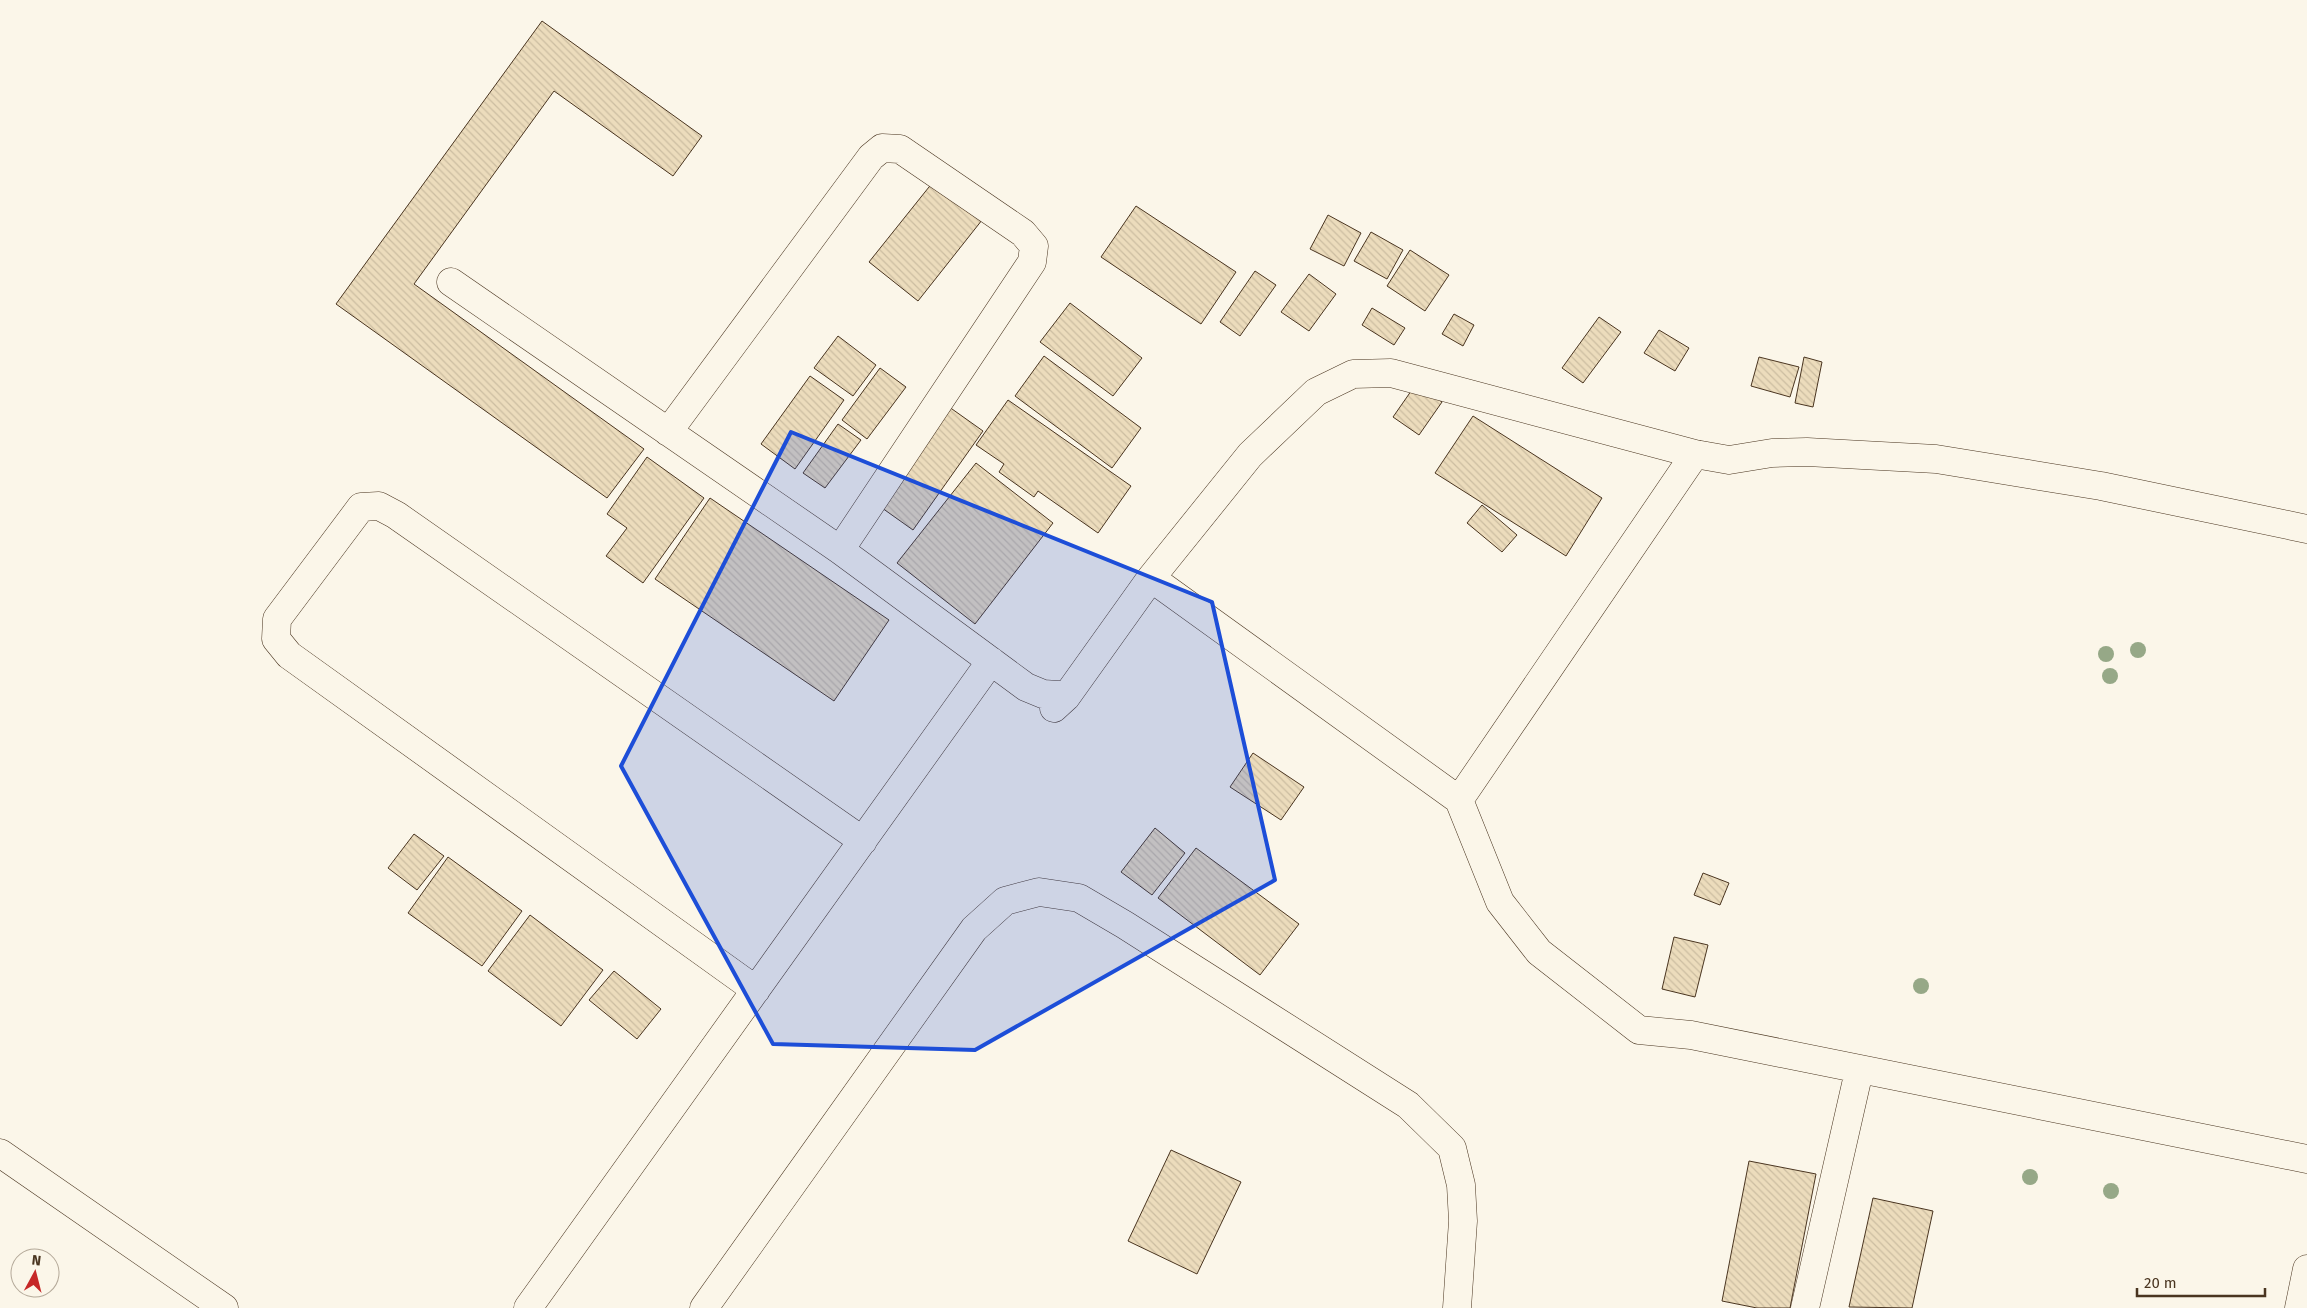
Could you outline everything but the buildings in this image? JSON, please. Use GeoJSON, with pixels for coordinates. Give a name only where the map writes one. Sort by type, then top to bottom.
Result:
{"type":"FeatureCollection","features":[{"type":"Feature","properties":{"kind":"street"},"geometry":{"type":"LineString","coordinates":[[668,432],[871,157],[882,148],[900,149],[1015,228],[1034,246],[1032,262],[840,550]]}},
{"type":"Feature","properties":{"kind":"street"},"geometry":{"type":"LineString","coordinates":[[451,282],[840,550],[1026,687],[1043,694],[1059,695],[1054,708],[1066,697],[1151,578],[1250,455],[1316,392],[1353,374],[1391,372],[1695,454],[1729,460],[1772,453],[1807,452],[1936,459],[2101,486],[2307,529]]}},
{"type":"Feature","properties":{"kind":"street"},"geometry":{"type":"LineString","coordinates":[[1459,800],[1695,454]]}},
{"type":"Feature","properties":{"kind":"street"},"geometry":{"type":"LineString","coordinates":[[756,990],[289,655],[276,639],[276,619],[361,507],[379,506],[404,521],[862,841]]}},
{"type":"Feature","properties":{"kind":"street"},"geometry":{"type":"LineString","coordinates":[[1151,578],[1459,800],[1500,902],[1539,952],[1640,1030],[1691,1035],[1859,1071],[2307,1159]]}},
{"type":"Feature","properties":{"kind":"street"},"geometry":{"type":"LineString","coordinates":[[528,1308],[991,661]]}},
{"type":"Feature","properties":{"kind":"street"},"geometry":{"type":"LineString","coordinates":[[704,1308],[794,1185],[974,929],[1005,901],[1039,892],[1079,898],[1125,924],[1408,1105],[1452,1148],[1461,1185],[1462,1212],[1457,1308]]}},
{"type":"Feature","properties":{"kind":"street"},"geometry":{"type":"LineString","coordinates":[[1805,1308],[1859,1071]]}},
{"type":"Feature","properties":{"kind":"street"},"geometry":{"type":"LineString","coordinates":[[0,1152],[224,1308]]}},
{"type":"Feature","properties":{"kind":"street"},"geometry":{"type":"LineString","coordinates":[[2299,1308],[2307,1269]]}},
{"type":"Feature","properties":{"kind":"highlighted area"},"geometry":{"type":"Polygon","coordinates":[[[791,432],[1212,602],[1275,880],[975,1050],[773,1044],[621,766],[791,432]]]}}]}
